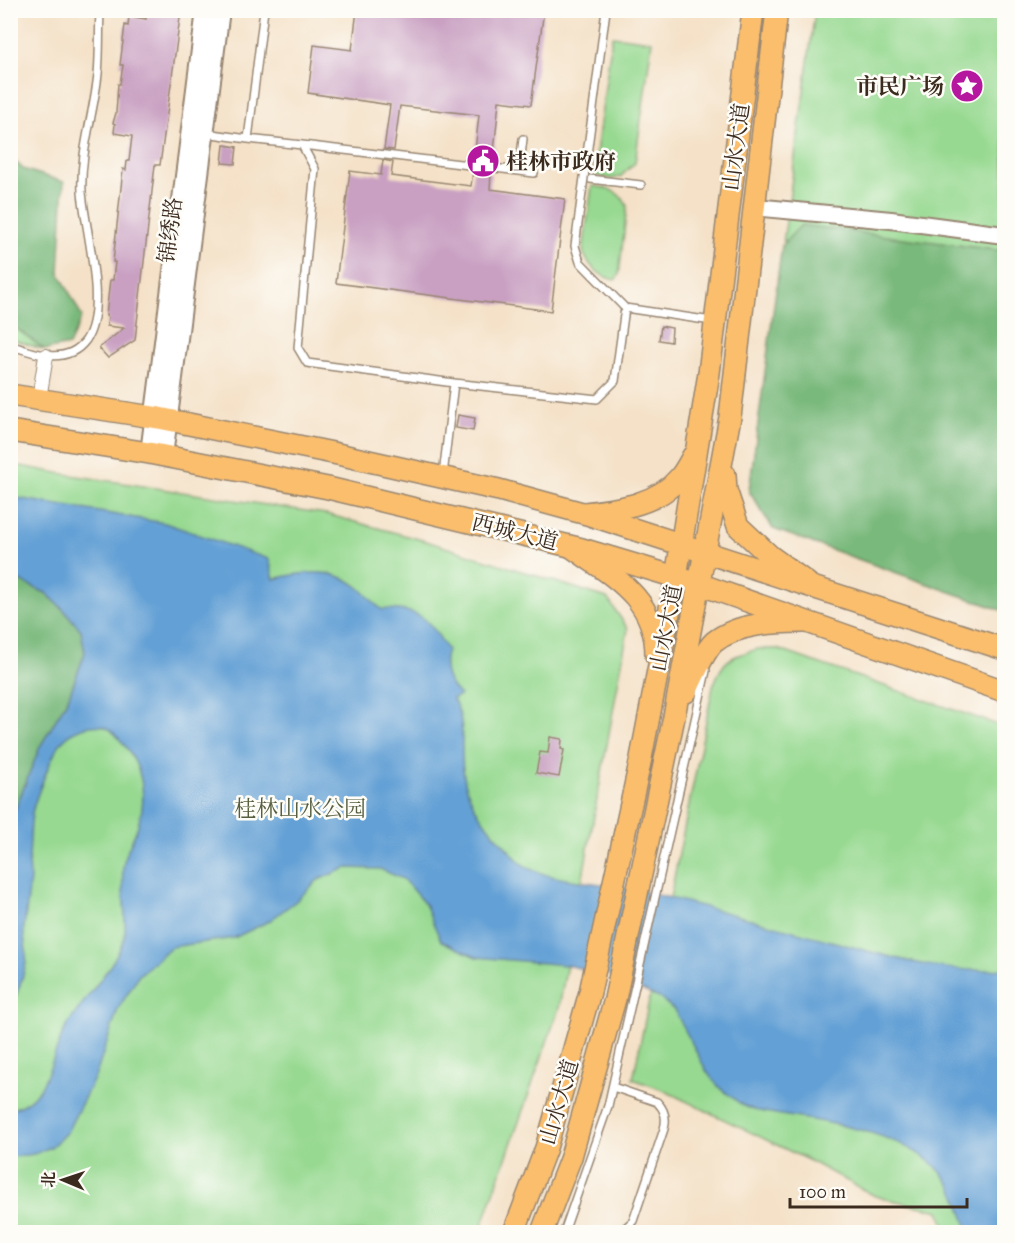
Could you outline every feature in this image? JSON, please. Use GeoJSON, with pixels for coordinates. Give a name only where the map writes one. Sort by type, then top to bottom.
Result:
{"type":"FeatureCollection","features":[{"type":"Feature","properties":{"kind":"main road","name":"山水大道"},"geometry":{"type":"LineString","coordinates":[[514,1233],[546,1148],[590,992],[641,758],[681,545],[696,451],[715,322],[753,10]]}},
{"type":"Feature","properties":{"kind":"main road","name":"山水大道"},"geometry":{"type":"LineString","coordinates":[[542,1233],[571,1157],[615,999],[674,717],[730,417],[777,10]]}},
{"type":"Feature","properties":{"kind":"main road","name":"西城大道"},"geometry":{"type":"LineString","coordinates":[[10,395],[161,418],[333,453],[442,477],[585,513],[1005,649]]}},
{"type":"Feature","properties":{"kind":"main road","name":"西城大道"},"geometry":{"type":"LineString","coordinates":[[10,431],[157,454],[328,488],[570,546],[699,584],[1005,691]]}},
{"type":"Feature","properties":{"kind":"main road"},"geometry":{"type":"LineString","coordinates":[[585,513],[618,509],[653,499],[680,477],[696,451]]}},
{"type":"Feature","properties":{"kind":"main road"},"geometry":{"type":"LineString","coordinates":[[723,454],[726,490],[738,526],[770,556],[812,587]]}},
{"type":"Feature","properties":{"kind":"main road"},"geometry":{"type":"LineString","coordinates":[[570,546],[633,592],[646,611],[656,647],[655,686]]}},
{"type":"Feature","properties":{"kind":"main road"},"geometry":{"type":"LineString","coordinates":[[674,717],[712,643],[740,629],[778,622],[808,622]]}},
{"type":"Feature","properties":{"kind":"street","name":"锦绣路"},"geometry":{"type":"LineString","coordinates":[[157,454],[205,10]]}},
{"type":"Feature","properties":{"kind":"street","name":"锦绣路"},"geometry":{"type":"LineString","coordinates":[[161,418],[205,134],[221,10]]}},
{"type":"Feature","properties":{"kind":"street"},"geometry":{"type":"LineString","coordinates":[[754,207],[1005,235]]}},
{"type":"Feature","properties":{"kind":"street"},"geometry":{"type":"LineString","coordinates":[[39,399],[46,356]]}},
{"type":"Feature","properties":{"kind":"lane"},"geometry":{"type":"LineString","coordinates":[[10,345],[46,356],[60,356],[80,346],[90,332],[95,296],[82,192],[82,174],[98,74],[100,10]]}},
{"type":"Feature","properties":{"kind":"lane"},"geometry":{"type":"LineString","coordinates":[[248,139],[264,10]]}},
{"type":"Feature","properties":{"kind":"lane"},"geometry":{"type":"LineString","coordinates":[[606,10],[575,246],[580,262],[625,308],[715,322]]}},
{"type":"Feature","properties":{"kind":"lane"},"geometry":{"type":"LineString","coordinates":[[205,134],[534,173]]}},
{"type":"Feature","properties":{"kind":"lane"},"geometry":{"type":"LineString","coordinates":[[519,171],[523,139]]}},
{"type":"Feature","properties":{"kind":"lane"},"geometry":{"type":"LineString","coordinates":[[302,145],[315,169],[298,348],[307,363],[597,399],[615,381],[625,308]]}},
{"type":"Feature","properties":{"kind":"lane"},"geometry":{"type":"LineString","coordinates":[[590,179],[641,185]]}},
{"type":"Feature","properties":{"kind":"lane"},"geometry":{"type":"LineString","coordinates":[[442,477],[454,383]]}},
{"type":"Feature","properties":{"kind":"lane"},"geometry":{"type":"LineString","coordinates":[[564,1233],[613,1087],[712,643]]}},
{"type":"Feature","properties":{"kind":"lane"},"geometry":{"type":"LineString","coordinates":[[610,1233],[624,1229],[633,1221],[666,1119],[662,1107],[657,1102],[613,1087]]}},
{"type":"Feature","properties":{"kind":"green space"},"geometry":{"type":"Polygon","coordinates":[[[815,11],[1004,11],[1004,611],[773,529],[749,491],[815,11]]]}},
{"type":"Feature","properties":{"kind":"green space"},"geometry":{"type":"Polygon","coordinates":[[[612,36],[652,41],[635,163],[620,177],[611,179],[593,175],[612,36]]]}},
{"type":"Feature","properties":{"kind":"green space"},"geometry":{"type":"Polygon","coordinates":[[[10,156],[23,169],[64,182],[59,272],[82,317],[69,345],[45,350],[11,324],[10,156]]]}},
{"type":"Feature","properties":{"kind":"green space"},"geometry":{"type":"Polygon","coordinates":[[[592,186],[613,191],[627,206],[619,275],[615,280],[595,270],[583,251],[592,186]]]}},
{"type":"Feature","properties":{"kind":"green space"},"geometry":{"type":"Polygon","coordinates":[[[801,225],[1004,251],[1004,611],[773,529],[749,491],[782,245],[801,225]]]}},
{"type":"Feature","properties":{"kind":"green space"},"geometry":{"type":"Polygon","coordinates":[[[10,324],[45,350],[11,339],[10,324]]]}},
{"type":"Feature","properties":{"kind":"green space","name":"桂林山水公园"},"geometry":{"type":"Polygon","coordinates":[[[10,464],[326,514],[426,541],[607,598],[628,629],[559,1008],[480,1232],[11,1232],[10,464]]]}},
{"type":"Feature","properties":{"kind":"green space"},"geometry":{"type":"Polygon","coordinates":[[[11,577],[46,593],[63,609],[81,630],[85,653],[68,699],[40,747],[11,820],[11,577]]]}},
{"type":"Feature","properties":{"kind":"green space"},"geometry":{"type":"Polygon","coordinates":[[[758,649],[777,649],[1004,727],[1004,1232],[948,1232],[939,1211],[875,1196],[810,1161],[663,1090],[633,1079],[713,687],[724,664],[734,657],[758,649]]]}},
{"type":"Feature","properties":{"kind":"water"},"geometry":{"type":"Polygon","coordinates":[[[11,497],[165,523],[269,559],[274,579],[306,573],[337,576],[357,586],[381,609],[405,611],[422,617],[447,650],[446,675],[460,695],[453,699],[460,716],[463,770],[470,797],[491,831],[528,868],[554,877],[653,894],[916,963],[960,969],[1004,969],[1004,1232],[969,1232],[957,1198],[943,1174],[917,1153],[896,1142],[850,1127],[754,1110],[742,1105],[719,1087],[707,1072],[675,1011],[661,999],[610,975],[566,965],[476,957],[441,941],[425,904],[403,879],[380,869],[346,868],[318,880],[296,901],[269,921],[234,938],[171,947],[139,975],[118,1009],[96,1075],[67,1132],[51,1147],[34,1154],[11,1157],[11,1109],[23,1105],[40,1088],[64,1031],[109,968],[122,943],[125,931],[124,862],[141,814],[143,791],[134,760],[118,737],[109,729],[96,725],[81,728],[68,735],[58,747],[43,780],[32,814],[30,877],[24,927],[26,963],[11,1011],[11,820],[40,747],[68,699],[85,653],[81,630],[63,609],[46,593],[11,577],[11,497]]]}},
{"type":"Feature","properties":{"kind":"building"},"geometry":{"type":"Polygon","coordinates":[[[147,10],[181,10],[160,165],[155,165],[135,340],[108,358],[99,348],[124,328],[107,326],[108,317],[106,316],[110,280],[113,280],[123,169],[126,170],[127,161],[129,161],[132,136],[114,133],[115,124],[113,123],[123,65],[120,65],[125,25],[128,26],[129,16],[146,19],[147,10]]]}},
{"type":"Feature","properties":{"kind":"building"},"geometry":{"type":"Polygon","coordinates":[[[357,10],[544,10],[531,105],[499,101],[493,162],[474,160],[479,115],[400,106],[394,150],[384,149],[390,105],[308,93],[314,45],[352,50],[357,10]]]}},
{"type":"Feature","properties":{"kind":"building"},"geometry":{"type":"Polygon","coordinates":[[[224,145],[237,147],[235,164],[222,163],[224,145]]]}},
{"type":"Feature","properties":{"kind":"building"},"geometry":{"type":"Polygon","coordinates":[[[383,160],[393,162],[391,176],[471,186],[473,171],[491,173],[490,189],[565,199],[551,311],[336,283],[350,171],[381,175],[383,160]]]}},
{"type":"Feature","properties":{"kind":"building"},"geometry":{"type":"Polygon","coordinates":[[[661,326],[672,328],[671,342],[659,340],[661,326]]]}},
{"type":"Feature","properties":{"kind":"building"},"geometry":{"type":"Polygon","coordinates":[[[458,415],[475,418],[473,431],[456,428],[458,415]]]}},
{"type":"Feature","properties":{"kind":"building"},"geometry":{"type":"Polygon","coordinates":[[[550,737],[562,739],[561,749],[564,750],[559,777],[536,773],[540,752],[548,753],[550,737]]]}},
{"type":"Feature","properties":{"kind":"place","name":"市民广场"},"geometry":{"type":"Point","coordinates":[967,86]}},
{"type":"Feature","properties":{"kind":"place","name":"桂林市政府"},"geometry":{"type":"Point","coordinates":[483,161]}}]}
